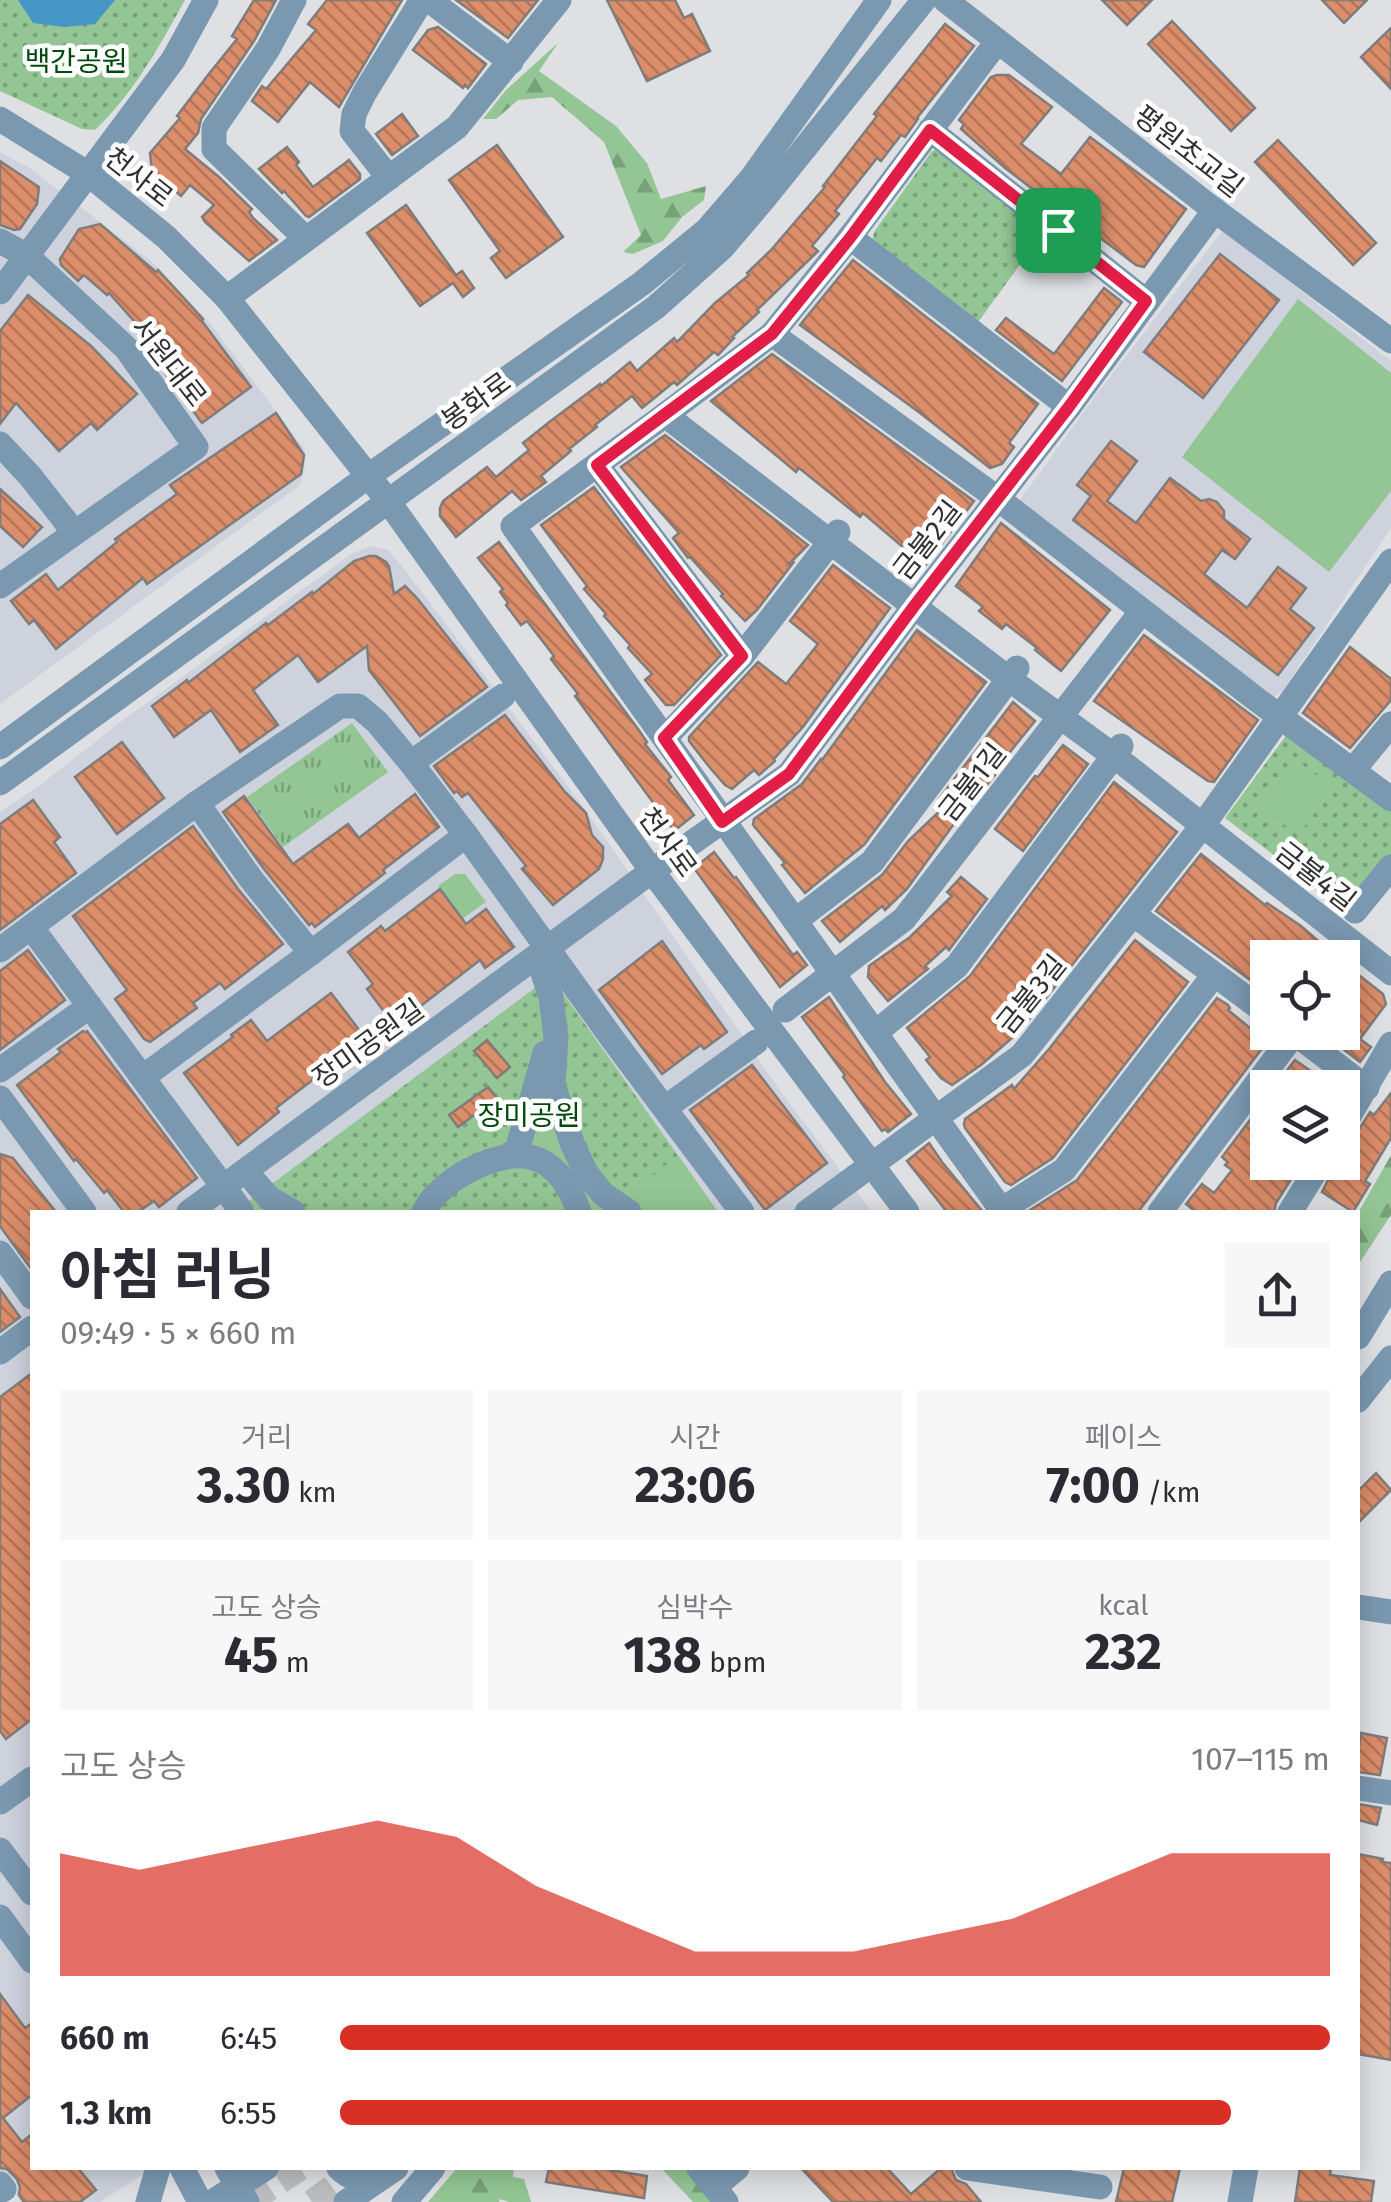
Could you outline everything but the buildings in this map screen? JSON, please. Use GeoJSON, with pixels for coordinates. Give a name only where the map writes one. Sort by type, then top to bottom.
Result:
{"type":"FeatureCollection","features":[{"type":"Feature","properties":{"kind":"street"},"geometry":{"type":"LineString","coordinates":[[0,292],[173,60],[206,0]]}},
{"type":"Feature","properties":{"kind":"street"},"geometry":{"type":"LineString","coordinates":[[294,0],[268,49],[214,128],[214,149],[306,239]]}},
{"type":"Feature","properties":{"kind":"street"},"geometry":{"type":"LineString","coordinates":[[389,178],[352,131],[354,114],[425,0],[511,62]]}},
{"type":"Feature","properties":{"kind":"street"},"geometry":{"type":"LineString","coordinates":[[228,298],[457,127],[559,0]]}},
{"type":"Feature","properties":{"kind":"street","name":"봉화로"},"geometry":{"type":"LineString","coordinates":[[0,747],[367,477],[641,284],[707,230],[751,179],[880,0]]}},
{"type":"Feature","properties":{"kind":"street","name":"봉화로"},"geometry":{"type":"LineString","coordinates":[[0,783],[656,307],[722,248],[924,0]]}},
{"type":"Feature","properties":{"kind":"street","name":"평원초교길"},"geometry":{"type":"LineString","coordinates":[[948,3],[1391,341]]}},
{"type":"Feature","properties":{"kind":"street"},"geometry":{"type":"LineString","coordinates":[[997,42],[850,238],[772,334],[513,526],[1001,1210]]}},
{"type":"Feature","properties":{"kind":"street","name":"천사로"},"geometry":{"type":"LineString","coordinates":[[0,118],[87,173],[166,237],[228,298],[388,501],[652,870],[905,1210]]}},
{"type":"Feature","properties":{"kind":"street"},"geometry":{"type":"LineString","coordinates":[[930,130],[1146,301]]}},
{"type":"Feature","properties":{"kind":"street","name":"금불2길"},"geometry":{"type":"LineString","coordinates":[[652,870],[789,774],[1215,210]]}},
{"type":"Feature","properties":{"kind":"street"},"geometry":{"type":"LineString","coordinates":[[850,238],[1068,408]]}},
{"type":"Feature","properties":{"kind":"street","name":"서원대로"},"geometry":{"type":"LineString","coordinates":[[0,241],[26,256],[126,348],[196,447],[0,586]]}},
{"type":"Feature","properties":{"kind":"street"},"geometry":{"type":"LineString","coordinates":[[772,334],[998,498],[1391,799]]}},
{"type":"Feature","properties":{"kind":"street"},"geometry":{"type":"LineString","coordinates":[[672,410],[1207,820]]}},
{"type":"Feature","properties":{"kind":"street"},"geometry":{"type":"LineString","coordinates":[[0,444],[74,532]]}},
{"type":"Feature","properties":{"kind":"street"},"geometry":{"type":"LineString","coordinates":[[597,465],[742,656]]}},
{"type":"Feature","properties":{"kind":"street"},"geometry":{"type":"LineString","coordinates":[[664,738],[742,656],[835,536]]}},
{"type":"Feature","properties":{"kind":"street","name":"금불3길"},"geometry":{"type":"LineString","coordinates":[[871,1166],[1022,1055],[1207,820],[1391,561]]}},
{"type":"Feature","properties":{"kind":"street","name":"금불1길"},"geometry":{"type":"LineString","coordinates":[[785,1010],[904,920],[1142,611]]}},
{"type":"Feature","properties":{"kind":"street","name":"금불1길"},"geometry":{"type":"LineString","coordinates":[[795,921],[872,862],[1013,673]]}},
{"type":"Feature","properties":{"kind":"street"},"geometry":{"type":"LineString","coordinates":[[410,763],[504,696]]}},
{"type":"Feature","properties":{"kind":"street"},"geometry":{"type":"LineString","coordinates":[[0,950],[197,804],[340,706],[358,706],[377,722],[466,835],[741,1210]]}},
{"type":"Feature","properties":{"kind":"street"},"geometry":{"type":"LineString","coordinates":[[1354,770],[1391,724]]}},
{"type":"Feature","properties":{"kind":"street"},"geometry":{"type":"LineString","coordinates":[[874,1033],[957,966],[1118,751]]}},
{"type":"Feature","properties":{"kind":"street"},"geometry":{"type":"LineString","coordinates":[[197,804],[251,879],[312,953]]}},
{"type":"Feature","properties":{"kind":"street","name":"금불4길"},"geometry":{"type":"LineString","coordinates":[[1207,820],[1391,958]]}},
{"type":"Feature","properties":{"kind":"street","name":"금불4길"},"geometry":{"type":"LineString","coordinates":[[1207,820],[1391,973]]}},
{"type":"Feature","properties":{"kind":"street"},"geometry":{"type":"LineString","coordinates":[[143,1076],[466,835]]}},
{"type":"Feature","properties":{"kind":"street"},"geometry":{"type":"LineString","coordinates":[[1355,911],[1391,867]]}},
{"type":"Feature","properties":{"kind":"street","name":"장미공원길"},"geometry":{"type":"LineString","coordinates":[[192,1210],[652,870]]}},
{"type":"Feature","properties":{"kind":"street"},"geometry":{"type":"LineString","coordinates":[[1133,914],[1250,1001]]}},
{"type":"Feature","properties":{"kind":"street"},"geometry":{"type":"LineString","coordinates":[[31,927],[241,1210]]}},
{"type":"Feature","properties":{"kind":"street"},"geometry":{"type":"LineString","coordinates":[[543,972],[556,1037],[554,1084],[572,1143],[586,1173],[603,1194],[626,1210]]}},
{"type":"Feature","properties":{"kind":"street"},"geometry":{"type":"LineString","coordinates":[[1004,1210],[1064,1170],[1214,974]]}},
{"type":"Feature","properties":{"kind":"street"},"geometry":{"type":"LineString","coordinates":[[0,1070],[90,1006]]}},
{"type":"Feature","properties":{"kind":"street"},"geometry":{"type":"LineString","coordinates":[[516,1154],[554,1020]]}},
{"type":"Feature","properties":{"kind":"street"},"geometry":{"type":"LineString","coordinates":[[665,1108],[756,1042]]}},
{"type":"Feature","properties":{"kind":"street"},"geometry":{"type":"LineString","coordinates":[[1360,1100],[1391,1044]]}},
{"type":"Feature","properties":{"kind":"street"},"geometry":{"type":"LineString","coordinates":[[1161,1210],[1281,1050]]}},
{"type":"Feature","properties":{"kind":"street"},"geometry":{"type":"LineString","coordinates":[[1317,1050],[1368,1088]]}},
{"type":"Feature","properties":{"kind":"street"},"geometry":{"type":"LineString","coordinates":[[0,1098],[83,1210]]}},
{"type":"Feature","properties":{"kind":"street"},"geometry":{"type":"LineString","coordinates":[[425,1210],[451,1181],[498,1156],[516,1154],[536,1158],[552,1170],[568,1186],[578,1210]]}},
{"type":"Feature","properties":{"kind":"street"},"geometry":{"type":"LineString","coordinates":[[809,1210],[871,1166]]}},
{"type":"Feature","properties":{"kind":"street"},"geometry":{"type":"LineString","coordinates":[[1291,1210],[1310,1180]]}},
{"type":"Feature","properties":{"kind":"street"},"geometry":{"type":"LineString","coordinates":[[254,1182],[291,1210]]}},
{"type":"Feature","properties":{"kind":"street"},"geometry":{"type":"LineString","coordinates":[[0,1253],[30,1294]]}},
{"type":"Feature","properties":{"kind":"street"},"geometry":{"type":"LineString","coordinates":[[1360,1334],[1391,1284]]}},
{"type":"Feature","properties":{"kind":"street"},"geometry":{"type":"LineString","coordinates":[[0,1352],[30,1330]]}},
{"type":"Feature","properties":{"kind":"street"},"geometry":{"type":"LineString","coordinates":[[1360,1397],[1391,1358]]}},
{"type":"Feature","properties":{"kind":"street"},"geometry":{"type":"LineString","coordinates":[[1360,1608],[1391,1612]]}},
{"type":"Feature","properties":{"kind":"street"},"geometry":{"type":"LineString","coordinates":[[0,1802],[30,1780]]}},
{"type":"Feature","properties":{"kind":"street"},"geometry":{"type":"LineString","coordinates":[[1360,1788],[1391,1793]]}},
{"type":"Feature","properties":{"kind":"street"},"geometry":{"type":"LineString","coordinates":[[0,1850],[30,1889]]}},
{"type":"Feature","properties":{"kind":"street"},"geometry":{"type":"LineString","coordinates":[[1,1919],[30,1958]]}},
{"type":"Feature","properties":{"kind":"street"},"geometry":{"type":"LineString","coordinates":[[148,2202],[157,2170]]}},
{"type":"Feature","properties":{"kind":"street"},"geometry":{"type":"LineString","coordinates":[[183,2170],[200,2202]]}},
{"type":"Feature","properties":{"kind":"street"},"geometry":{"type":"LineString","coordinates":[[212,2202],[263,2170]]}},
{"type":"Feature","properties":{"kind":"street"},"geometry":{"type":"LineString","coordinates":[[342,2170],[363,2181],[387,2173]]}},
{"type":"Feature","properties":{"kind":"street"},"geometry":{"type":"LineString","coordinates":[[404,2202],[431,2170]]}},
{"type":"Feature","properties":{"kind":"street"},"geometry":{"type":"LineString","coordinates":[[713,2185],[734,2170]]}},
{"type":"Feature","properties":{"kind":"street"},"geometry":{"type":"LineString","coordinates":[[983,2170],[1100,2185]]}},
{"type":"Feature","properties":{"kind":"street"},"geometry":{"type":"LineString","coordinates":[[1240,2202],[1246,2170]]}},
{"type":"Feature","properties":{"kind":"street"},"geometry":{"type":"LineString","coordinates":[[346,2202],[387,2173]]}},
{"type":"Feature","properties":{"kind":"shaded area"},"geometry":{"type":"Polygon","coordinates":[[[0,152],[31,169],[156,265],[212,326],[305,450],[305,466],[300,485],[0,704],[0,152]]]}},
{"type":"Feature","properties":{"kind":"shaded area"},"geometry":{"type":"Polygon","coordinates":[[[1223,230],[1391,361],[1391,528],[1282,692],[1270,698],[1017,504],[1223,230]]]}},
{"type":"Feature","properties":{"kind":"shaded area"},"geometry":{"type":"Polygon","coordinates":[[[371,546],[389,550],[582,805],[784,1096],[870,1210],[30,1210],[30,2170],[150,2170],[100,2202],[21,2202],[0,2174],[0,812],[353,553],[371,546]]]}},
{"type":"Feature","properties":{"kind":"green space","name":"백간공원"},"geometry":{"type":"Polygon","coordinates":[[[0,0],[185,0],[134,85],[95,130],[82,129],[0,91],[0,0]]]}},
{"type":"Feature","properties":{"kind":"green space"},"geometry":{"type":"Polygon","coordinates":[[[558,43],[539,71],[616,126],[647,163],[661,199],[706,186],[704,200],[682,217],[663,241],[633,254],[623,252],[641,235],[604,142],[552,97],[518,100],[496,119],[483,119],[506,90],[558,43]]]}},
{"type":"Feature","properties":{"kind":"green space"},"geometry":{"type":"Polygon","coordinates":[[[943,148],[1043,233],[976,325],[872,244],[874,232],[932,151],[943,148]]]}},
{"type":"Feature","properties":{"kind":"green space"},"geometry":{"type":"Polygon","coordinates":[[[1298,299],[1391,373],[1391,491],[1329,572],[1182,457],[1298,299]]]}},
{"type":"Feature","properties":{"kind":"green space"},"geometry":{"type":"Polygon","coordinates":[[[352,723],[388,772],[283,847],[247,797],[352,723]]]}},
{"type":"Feature","properties":{"kind":"green space"},"geometry":{"type":"Polygon","coordinates":[[[1288,733],[1391,807],[1391,867],[1354,916],[1225,818],[1288,733]]]}},
{"type":"Feature","properties":{"kind":"green space"},"geometry":{"type":"Polygon","coordinates":[[[1296,760],[1334,788],[1298,835],[1261,807],[1296,760]]]}},
{"type":"Feature","properties":{"kind":"green space"},"geometry":{"type":"Polygon","coordinates":[[[455,874],[465,874],[486,902],[462,919],[438,886],[455,874]]]}},
{"type":"Feature","properties":{"kind":"green space","name":"장미공원"},"geometry":{"type":"Polygon","coordinates":[[[551,976],[717,1210],[256,1210],[249,1201],[551,976]]]}},
{"type":"Feature","properties":{"kind":"green space"},"geometry":{"type":"Polygon","coordinates":[[[548,1060],[555,1132],[578,1169],[571,1176],[527,1147],[548,1060]]]}},
{"type":"Feature","properties":{"kind":"green space"},"geometry":{"type":"Polygon","coordinates":[[[678,1155],[717,1210],[635,1210],[622,1201],[678,1155]]]}},
{"type":"Feature","properties":{"kind":"green space"},"geometry":{"type":"Polygon","coordinates":[[[1391,1155],[1391,1215],[1360,1262],[1360,1210],[1391,1155]]]}},
{"type":"Feature","properties":{"kind":"green space"},"geometry":{"type":"Polygon","coordinates":[[[455,2170],[514,2170],[513,2177],[524,2179],[531,2202],[500,2199],[428,2202],[455,2170]]]}},
{"type":"Feature","properties":{"kind":"green space"},"geometry":{"type":"Polygon","coordinates":[[[663,2170],[689,2170],[716,2202],[693,2202],[663,2170]]]}},
{"type":"Feature","properties":{"kind":"water"},"geometry":{"type":"Polygon","coordinates":[[[18,0],[115,0],[95,24],[64,27],[33,23],[18,0]]]}},
{"type":"Feature","properties":{"kind":"tunnel"},"geometry":{"type":"LineString","coordinates":[[249,2202],[297,2170]]}},
{"type":"Feature","properties":{"kind":"tunnel"},"geometry":{"type":"LineString","coordinates":[[312,2202],[356,2170]]}},
{"type":"Feature","properties":{"kind":"route"},"geometry":{"type":"LineString","coordinates":[[930,130],[1058,230],[1146,301],[789,774],[722,822],[664,738],[742,656],[597,465],[772,334],[930,130]]}}]}
